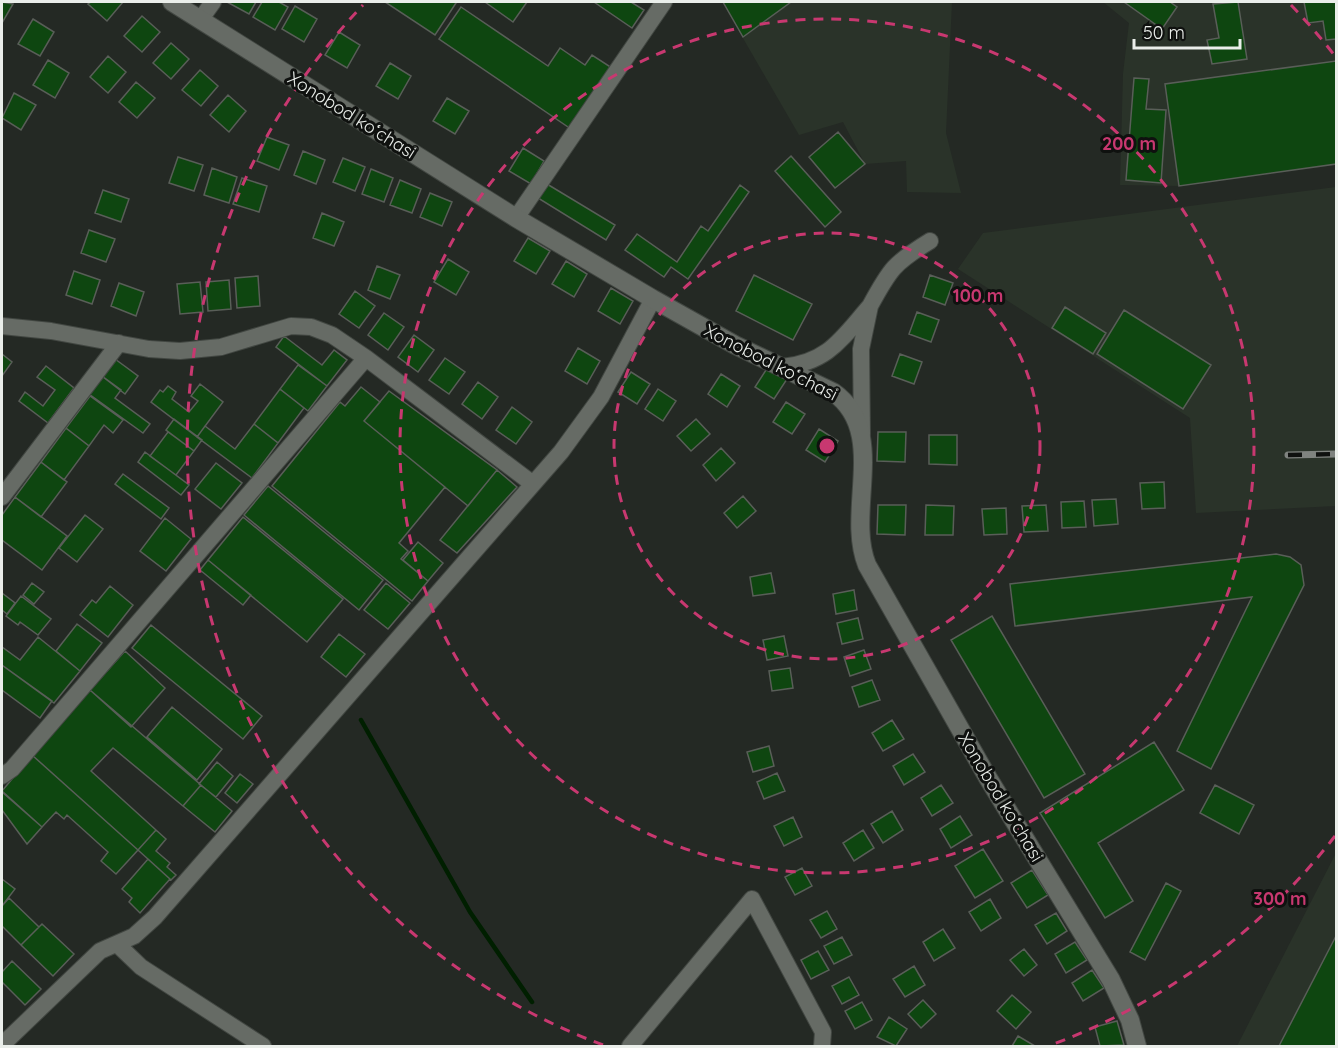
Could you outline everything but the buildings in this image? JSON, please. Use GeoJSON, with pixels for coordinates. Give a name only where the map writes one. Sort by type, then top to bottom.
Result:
{"type":"FeatureCollection","features":[{"type":"Feature","properties":{"kind":"main road","name":"Xonobod koʻchasi"},"geometry":{"type":"LineString","coordinates":[[172,2],[516,218],[735,345],[833,392],[847,402],[856,416],[862,441],[860,533],[867,566],[988,778],[1111,980],[1130,1020],[1137,1047]]}},
{"type":"Feature","properties":{"kind":"street"},"geometry":{"type":"LineString","coordinates":[[200,20],[213,2]]}},
{"type":"Feature","properties":{"kind":"street"},"geometry":{"type":"LineString","coordinates":[[516,218],[664,2]]}},
{"type":"Feature","properties":{"kind":"street"},"geometry":{"type":"LineString","coordinates":[[782,368],[822,357],[833,348],[870,306],[885,277],[898,261],[930,241]]}},
{"type":"Feature","properties":{"kind":"street"},"geometry":{"type":"LineString","coordinates":[[2,1045],[100,951],[134,936],[155,917],[561,452],[601,397],[653,299]]}},
{"type":"Feature","properties":{"kind":"street"},"geometry":{"type":"LineString","coordinates":[[862,441],[861,349],[870,306]]}},
{"type":"Feature","properties":{"kind":"street"},"geometry":{"type":"LineString","coordinates":[[2,326],[51,331],[119,344],[180,351],[221,347],[291,326],[311,327],[332,334],[366,358],[533,484]]}},
{"type":"Feature","properties":{"kind":"street"},"geometry":{"type":"LineString","coordinates":[[2,497],[119,344]]}},
{"type":"Feature","properties":{"kind":"street"},"geometry":{"type":"LineString","coordinates":[[2,776],[12,769],[366,358]]}},
{"type":"Feature","properties":{"kind":"street"},"geometry":{"type":"LineString","coordinates":[[630,1047],[752,899],[823,1032],[822,1047]]}},
{"type":"Feature","properties":{"kind":"street"},"geometry":{"type":"LineString","coordinates":[[117,944],[141,967],[263,1047]]}},
{"type":"Feature","properties":{"kind":"shaded area"},"geometry":{"type":"Polygon","coordinates":[[[722,2],[952,2],[946,133],[961,193],[907,192],[906,161],[865,164],[843,122],[799,135],[722,2]]]}},
{"type":"Feature","properties":{"kind":"shaded area"},"geometry":{"type":"Polygon","coordinates":[[[1103,2],[1336,2],[1336,164],[1179,186],[1120,185],[1123,74],[1129,23],[1103,2]]]}},
{"type":"Feature","properties":{"kind":"shaded area"},"geometry":{"type":"Polygon","coordinates":[[[1336,187],[1336,506],[1196,513],[1190,418],[958,269],[983,233],[1336,187]]]}},
{"type":"Feature","properties":{"kind":"shaded area"},"geometry":{"type":"Polygon","coordinates":[[[1336,853],[1336,1046],[1237,1046],[1336,853]]]}},
{"type":"Feature","properties":{"kind":"waterway"},"geometry":{"type":"LineString","coordinates":[[361,720],[470,912],[532,1002]]}},
{"type":"Feature","properties":{"kind":"railway"},"geometry":{"type":"LineString","coordinates":[[1288,455],[1336,454]]}}]}
